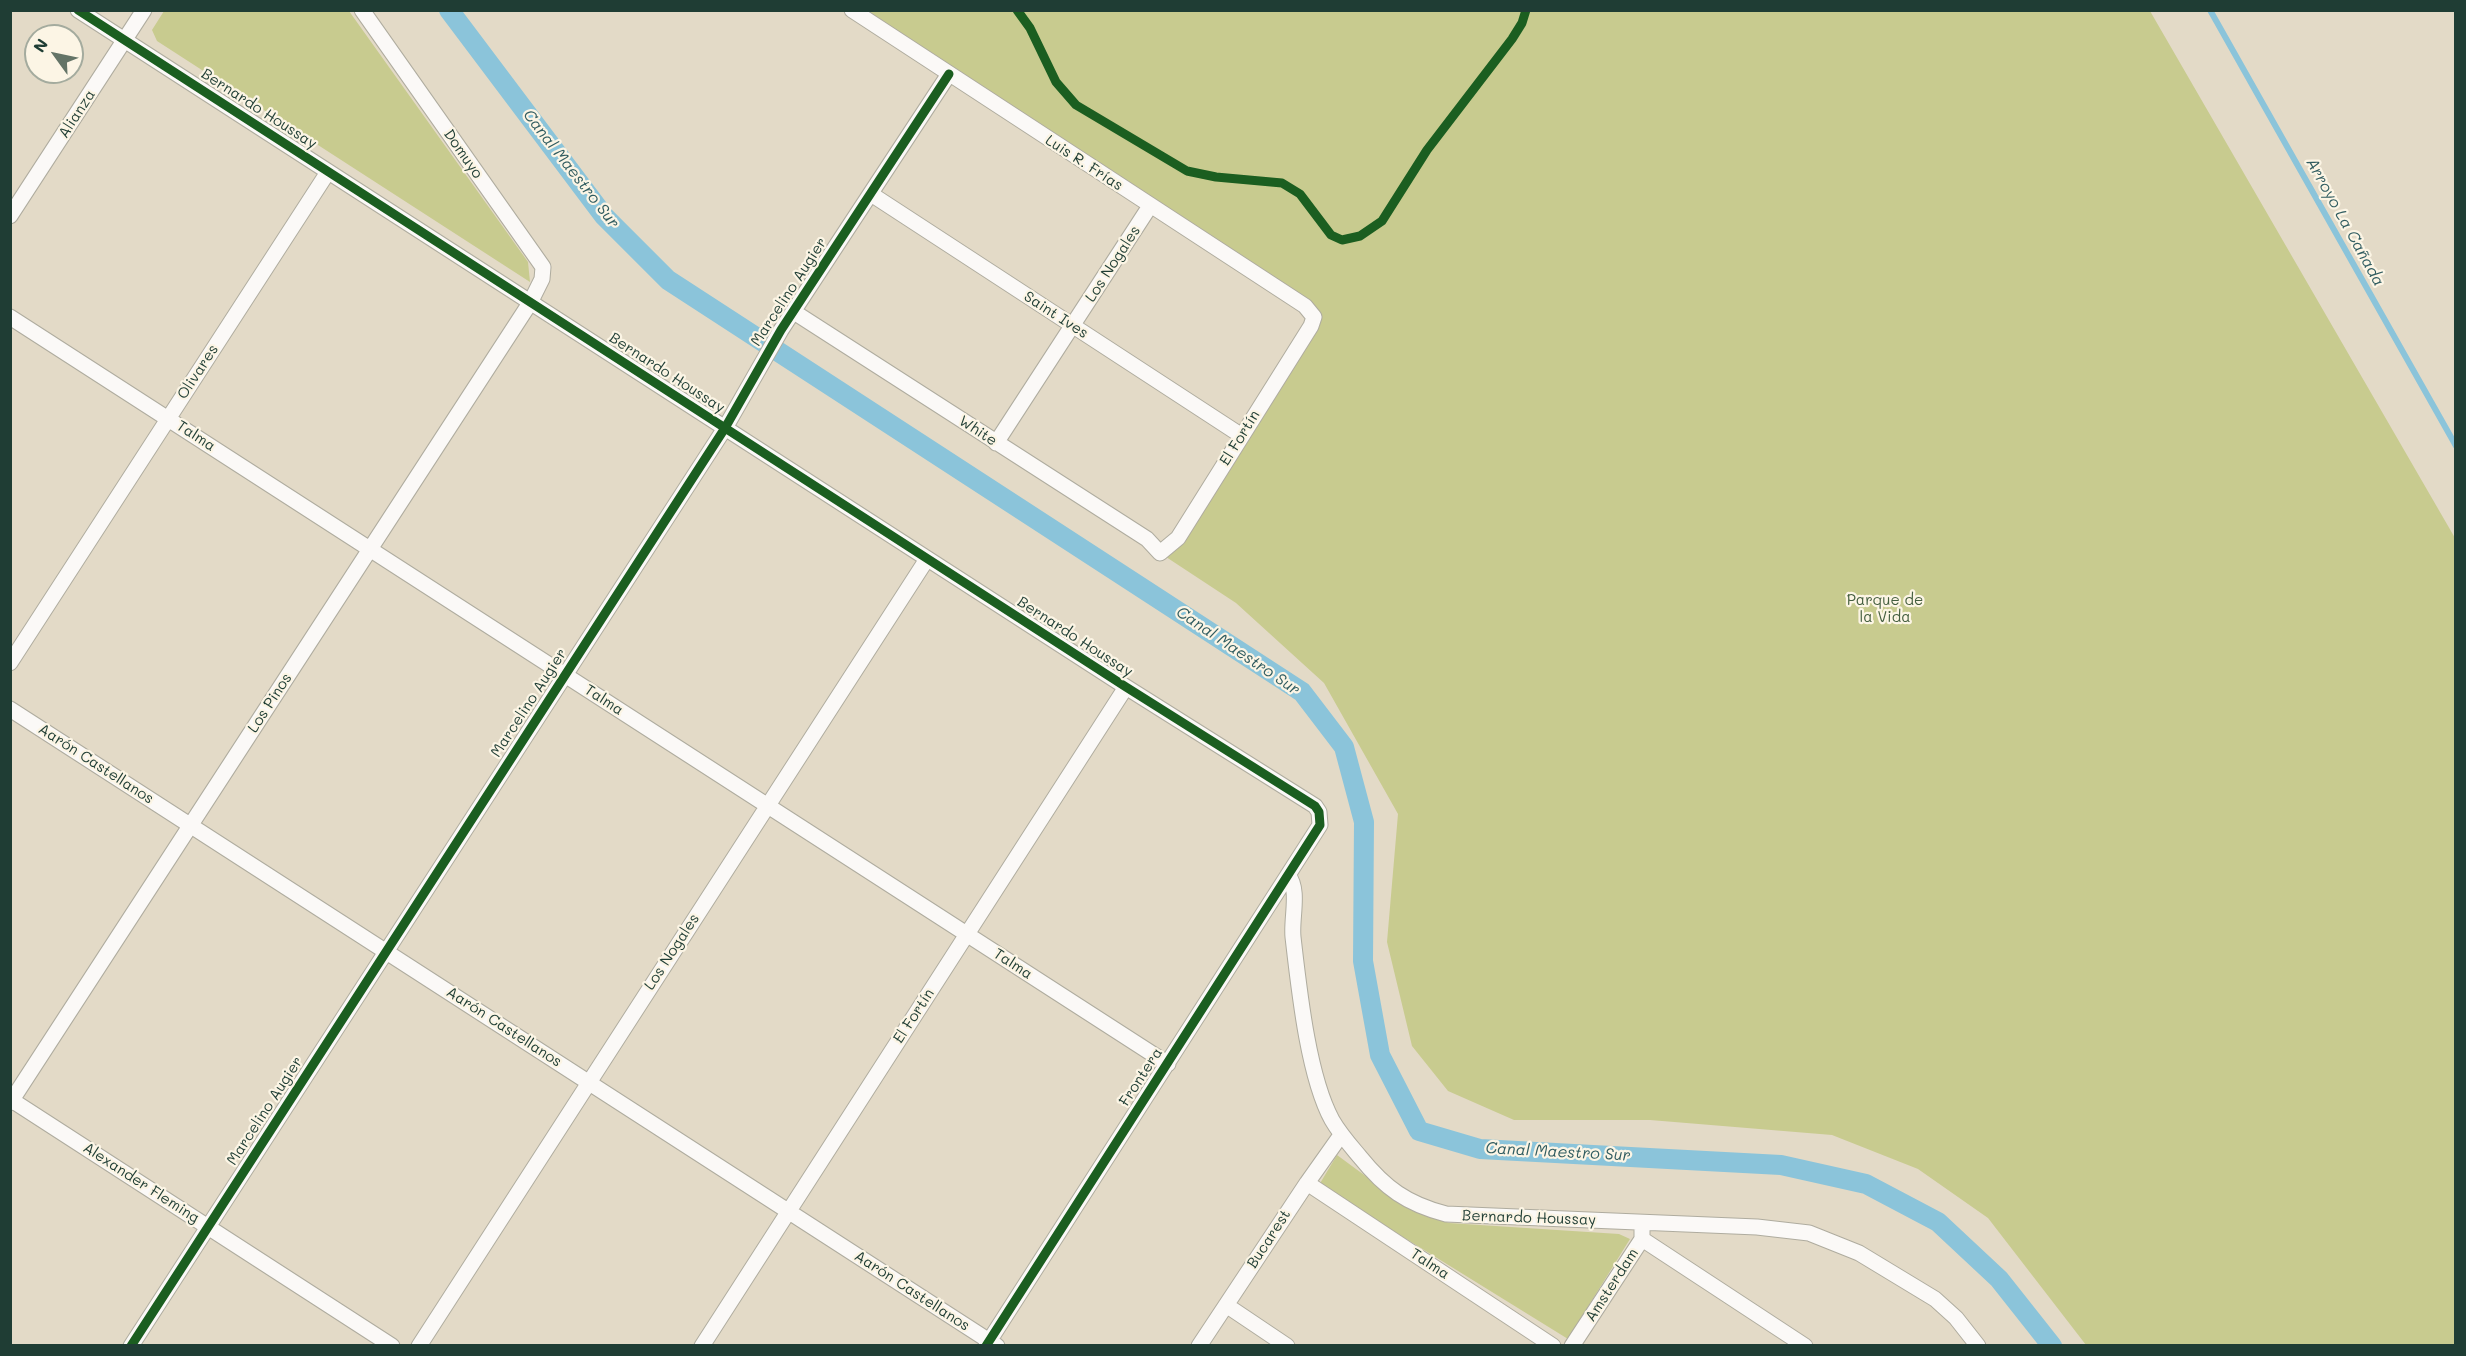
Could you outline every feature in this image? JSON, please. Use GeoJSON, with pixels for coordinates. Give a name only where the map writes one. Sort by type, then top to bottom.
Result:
{"type":"FeatureCollection","features":[{"type":"Feature","properties":{"kind":"street","name":"Bernardo Houssay"},"geometry":{"type":"LineString","coordinates":[[78,10],[927,559],[1315,806],[1319,812],[1320,825]]}},
{"type":"Feature","properties":{"kind":"street","name":"Alianza"},"geometry":{"type":"LineString","coordinates":[[10,216],[144,10]]}},
{"type":"Feature","properties":{"kind":"street","name":"Domuyo"},"geometry":{"type":"LineString","coordinates":[[362,10],[543,267],[542,279],[530,303]]}},
{"type":"Feature","properties":{"kind":"street","name":"Luis R. Frías"},"geometry":{"type":"LineString","coordinates":[[852,10],[1305,306],[1314,317]]}},
{"type":"Feature","properties":{"kind":"street","name":"Marcelino Augier"},"geometry":{"type":"LineString","coordinates":[[131,1346],[724,428],[755,371],[781,330],[949,74]]}},
{"type":"Feature","properties":{"kind":"street","name":"Olivares"},"geometry":{"type":"LineString","coordinates":[[10,663],[328,172]]}},
{"type":"Feature","properties":{"kind":"street","name":"Saint Ives"},"geometry":{"type":"LineString","coordinates":[[871,194],[1242,436]]}},
{"type":"Feature","properties":{"kind":"street","name":"Los Nogales"},"geometry":{"type":"LineString","coordinates":[[996,443],[1150,206]]}},
{"type":"Feature","properties":{"kind":"street","name":"Los Pinos"},"geometry":{"type":"LineString","coordinates":[[11,1101],[530,303]]}},
{"type":"Feature","properties":{"kind":"street","name":"White"},"geometry":{"type":"LineString","coordinates":[[794,312],[1148,539],[1160,554]]}},
{"type":"Feature","properties":{"kind":"street","name":"Talma"},"geometry":{"type":"LineString","coordinates":[[10,317],[1168,1064]]}},
{"type":"Feature","properties":{"kind":"street","name":"El Fortín"},"geometry":{"type":"LineString","coordinates":[[1160,554],[1178,538],[1311,326],[1314,317]]}},
{"type":"Feature","properties":{"kind":"street","name":"Los Nogales"},"geometry":{"type":"LineString","coordinates":[[419,1346],[927,559]]}},
{"type":"Feature","properties":{"kind":"street","name":"El Fortín"},"geometry":{"type":"LineString","coordinates":[[702,1346],[1126,687]]}},
{"type":"Feature","properties":{"kind":"street","name":"Aarón Castellanos"},"geometry":{"type":"LineString","coordinates":[[10,709],[789,1211],[991,1344]]}},
{"type":"Feature","properties":{"kind":"street","name":"Frontera"},"geometry":{"type":"LineString","coordinates":[[991,1344],[1320,825]]}},
{"type":"Feature","properties":{"kind":"street","name":"Bernardo Houssay"},"geometry":{"type":"LineString","coordinates":[[1288,875],[1294,883],[1293,935],[1311,1052],[1323,1098],[1341,1135],[1378,1180],[1396,1193],[1429,1210],[1446,1214],[1757,1227],[1809,1233],[1859,1253],[1935,1299],[1956,1317],[1978,1346]]}},
{"type":"Feature","properties":{"kind":"street","name":"Alexander Fleming"},"geometry":{"type":"LineString","coordinates":[[11,1101],[392,1346]]}},
{"type":"Feature","properties":{"kind":"street","name":"Bucarest"},"geometry":{"type":"LineString","coordinates":[[1199,1346],[1306,1183],[1341,1135]]}},
{"type":"Feature","properties":{"kind":"street","name":"Talma"},"geometry":{"type":"LineString","coordinates":[[1306,1183],[1553,1346]]}},
{"type":"Feature","properties":{"kind":"street","name":"Amsterdam"},"geometry":{"type":"LineString","coordinates":[[1572,1346],[1642,1239],[1642,1222]]}},
{"type":"Feature","properties":{"kind":"street"},"geometry":{"type":"LineString","coordinates":[[1642,1239],[1804,1346]]}},
{"type":"Feature","properties":{"kind":"street"},"geometry":{"type":"LineString","coordinates":[[1226,1305],[1287,1346]]}},
{"type":"Feature","properties":{"kind":"green space"},"geometry":{"type":"Polygon","coordinates":[[[164,11],[349,11],[528,262],[530,282],[157,41],[152,30],[164,11]]]}},
{"type":"Feature","properties":{"kind":"green space","name":"Parque de la Vida"},"geometry":{"type":"Polygon","coordinates":[[[852,11],[2150,11],[2455,538],[2455,1345],[2086,1345],[1988,1218],[1918,1169],[1832,1135],[1650,1120],[1514,1120],[1448,1091],[1412,1046],[1387,942],[1398,814],[1324,683],[1236,603],[1160,553],[1314,317],[852,11]]]}},
{"type":"Feature","properties":{"kind":"green space"},"geometry":{"type":"Polygon","coordinates":[[[1337,1155],[1413,1211],[1449,1223],[1619,1234],[1630,1239],[1568,1339],[1319,1185],[1337,1155]]]}},
{"type":"Feature","properties":{"kind":"waterway","name":"Canal Maestro Sur"},"geometry":{"type":"LineString","coordinates":[[449,10],[604,216],[668,280],[1302,692],[1344,747],[1364,822],[1363,961],[1380,1055],[1419,1131],[1480,1149],[1781,1165],[1866,1184],[1938,1222],[1999,1279],[2052,1346]]}},
{"type":"Feature","properties":{"kind":"waterway","name":"Arroyo La Cañada"},"geometry":{"type":"LineString","coordinates":[[2210,10],[2456,446]]}},
{"type":"Feature","properties":{"kind":"cycle path"},"geometry":{"type":"LineString","coordinates":[[78,10],[1126,687],[1315,806],[1319,812],[1320,825],[986,1346]]}},
{"type":"Feature","properties":{"kind":"cycle path"},"geometry":{"type":"LineString","coordinates":[[1017,10],[1030,28],[1056,82],[1076,105],[1187,171],[1216,177],[1282,183],[1300,194],[1331,235],[1342,240],[1360,236],[1382,221],[1427,150],[1512,39],[1522,23],[1526,10]]}},
{"type":"Feature","properties":{"kind":"cycle path"},"geometry":{"type":"LineString","coordinates":[[131,1346],[725,428],[781,330],[949,74]]}}]}
